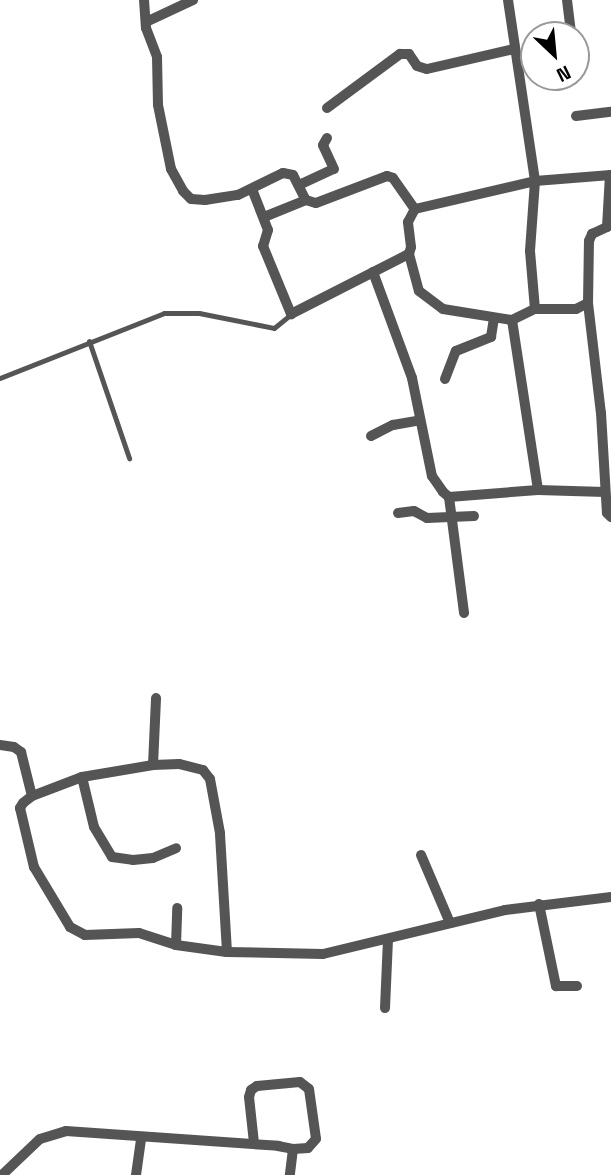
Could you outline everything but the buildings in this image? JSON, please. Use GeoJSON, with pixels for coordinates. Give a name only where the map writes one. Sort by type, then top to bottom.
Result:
{"type":"FeatureCollection","features":[{"type":"Feature","properties":{"kind":"street"},"geometry":{"type":"LineString","coordinates":[[144,0],[148,34],[158,57],[158,105],[171,169],[183,191],[191,199],[205,200],[252,189],[283,173],[293,175],[306,200]]}},
{"type":"Feature","properties":{"kind":"street"},"geometry":{"type":"LineString","coordinates":[[146,22],[193,0]]}},
{"type":"Feature","properties":{"kind":"street"},"geometry":{"type":"LineString","coordinates":[[508,0],[535,181],[530,251],[536,309]]}},
{"type":"Feature","properties":{"kind":"street"},"geometry":{"type":"LineString","coordinates":[[568,0],[570,21]]}},
{"type":"Feature","properties":{"kind":"street"},"geometry":{"type":"LineString","coordinates":[[327,108],[400,54],[409,54],[417,66],[427,69],[469,57],[520,56]]}},
{"type":"Feature","properties":{"kind":"street"},"geometry":{"type":"LineString","coordinates":[[576,116],[611,112]]}},
{"type":"Feature","properties":{"kind":"street"},"geometry":{"type":"LineString","coordinates":[[299,185],[334,169],[323,145],[327,138]]}},
{"type":"Feature","properties":{"kind":"street"},"geometry":{"type":"LineString","coordinates":[[588,303],[576,309],[536,309],[512,320],[453,312],[433,304],[419,291],[409,254],[411,247],[408,222],[415,209],[535,181],[610,175],[607,228],[592,234],[589,241],[588,303],[601,413],[607,513],[611,517]]}},
{"type":"Feature","properties":{"kind":"street"},"geometry":{"type":"LineString","coordinates":[[264,217],[306,200],[316,203],[387,176],[393,178],[415,209]]}},
{"type":"Feature","properties":{"kind":"street"},"geometry":{"type":"LineString","coordinates":[[252,189],[268,230],[263,246],[291,314],[342,291],[409,254]]}},
{"type":"Feature","properties":{"kind":"street"},"geometry":{"type":"LineString","coordinates":[[373,272],[412,377],[432,476],[449,497],[464,613]]}},
{"type":"Feature","properties":{"kind":"street"},"geometry":{"type":"LineString","coordinates":[[445,379],[456,351],[491,337],[494,318]]}},
{"type":"Feature","properties":{"kind":"street"},"geometry":{"type":"LineString","coordinates":[[512,320],[538,490]]}},
{"type":"Feature","properties":{"kind":"street"},"geometry":{"type":"LineString","coordinates":[[371,436],[393,425],[420,420]]}},
{"type":"Feature","properties":{"kind":"street"},"geometry":{"type":"LineString","coordinates":[[449,497],[538,490],[605,492]]}},
{"type":"Feature","properties":{"kind":"street"},"geometry":{"type":"LineString","coordinates":[[398,513],[409,511],[427,518],[474,516]]}},
{"type":"Feature","properties":{"kind":"street"},"geometry":{"type":"LineString","coordinates":[[153,765],[156,698]]}},
{"type":"Feature","properties":{"kind":"street"},"geometry":{"type":"LineString","coordinates":[[0,745],[13,747],[21,752],[32,796]]}},
{"type":"Feature","properties":{"kind":"street"},"geometry":{"type":"LineString","coordinates":[[227,952],[223,863],[210,779],[195,767],[153,765],[82,777],[32,796],[20,808],[34,867],[71,927],[85,935],[139,933],[177,945],[227,952],[323,954],[539,904],[611,897]]}},
{"type":"Feature","properties":{"kind":"street"},"geometry":{"type":"LineString","coordinates":[[82,777],[94,827],[112,857],[153,858],[176,848]]}},
{"type":"Feature","properties":{"kind":"street"},"geometry":{"type":"LineString","coordinates":[[421,855],[450,923]]}},
{"type":"Feature","properties":{"kind":"street"},"geometry":{"type":"LineString","coordinates":[[539,904],[556,986],[577,986]]}},
{"type":"Feature","properties":{"kind":"street"},"geometry":{"type":"LineString","coordinates":[[177,908],[177,945]]}},
{"type":"Feature","properties":{"kind":"street"},"geometry":{"type":"LineString","coordinates":[[385,1008],[388,939]]}},
{"type":"Feature","properties":{"kind":"street"},"geometry":{"type":"LineString","coordinates":[[2,1175],[40,1139],[56,1132],[308,1148],[316,1139],[309,1089],[300,1082],[257,1086],[251,1090],[249,1097],[254,1143]]}},
{"type":"Feature","properties":{"kind":"street"},"geometry":{"type":"LineString","coordinates":[[136,1175],[141,1139]]}},
{"type":"Feature","properties":{"kind":"street"},"geometry":{"type":"LineString","coordinates":[[290,1175],[292,1149]]}},
{"type":"Feature","properties":{"kind":"lane"},"geometry":{"type":"LineString","coordinates":[[0,378],[163,313],[199,313],[274,328],[291,314]]}},
{"type":"Feature","properties":{"kind":"lane"},"geometry":{"type":"LineString","coordinates":[[89,341],[129,458]]}}]}
